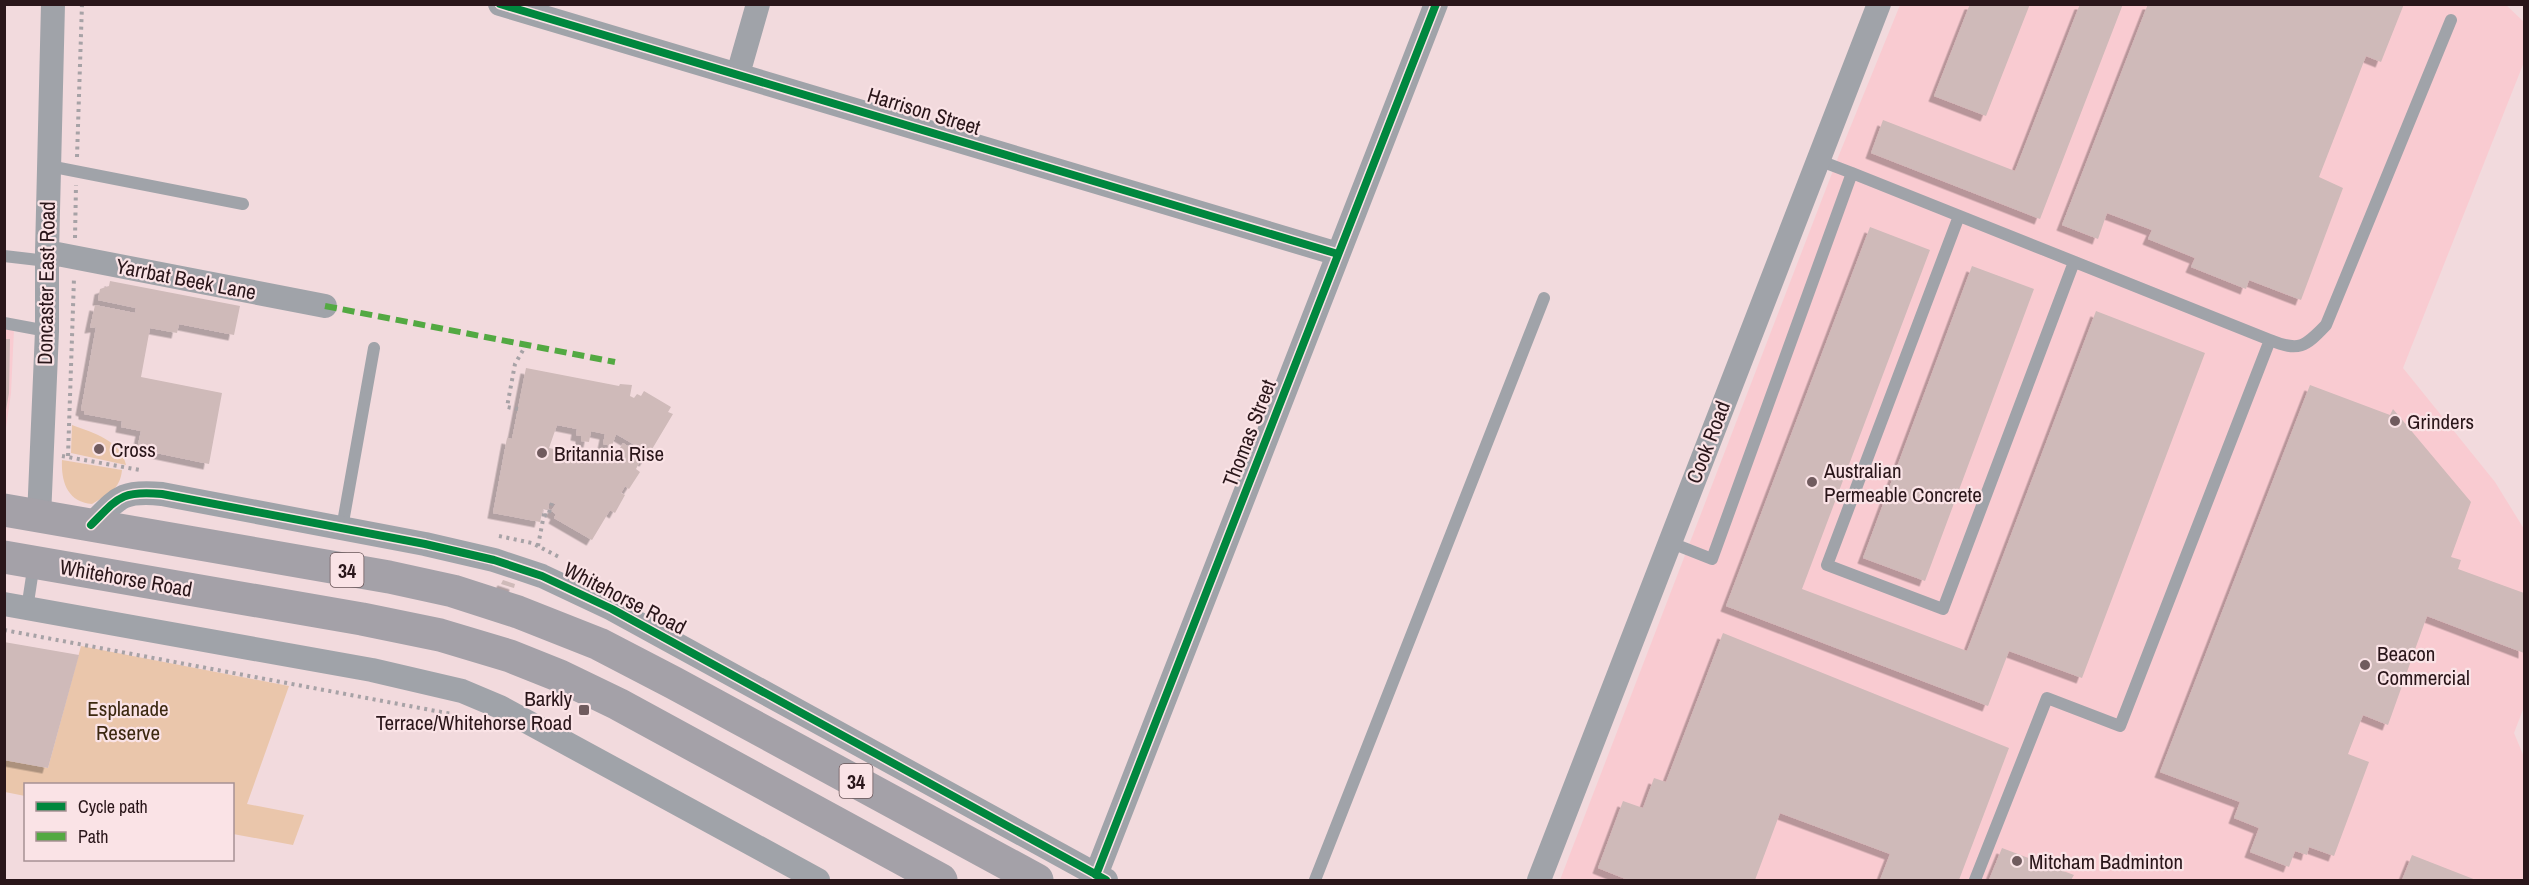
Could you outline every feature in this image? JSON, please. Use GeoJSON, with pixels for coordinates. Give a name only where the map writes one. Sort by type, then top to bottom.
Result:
{"type":"FeatureCollection","features":[{"type":"Feature","properties":{"kind":"highway","name":"34"},"geometry":{"type":"LineString","coordinates":[[4,510],[389,577],[453,591],[552,624],[599,645],[694,694],[1036,880]]}},
{"type":"Feature","properties":{"kind":"highway","name":"Doncaster East Road"},"geometry":{"type":"LineString","coordinates":[[19,559],[39,517]]}},
{"type":"Feature","properties":{"kind":"highway","name":"Whitehorse Road"},"geometry":{"type":"LineString","coordinates":[[19,559],[418,630],[510,657],[560,676],[618,704],[941,880]]}},
{"type":"Feature","properties":{"kind":"street","name":"Doncaster East Road"},"geometry":{"type":"LineString","coordinates":[[39,517],[47,331],[53,4]]}},
{"type":"Feature","properties":{"kind":"street","name":"Harrison Street"},"geometry":{"type":"LineString","coordinates":[[500,4],[1338,254]]}},
{"type":"Feature","properties":{"kind":"street"},"geometry":{"type":"LineString","coordinates":[[738,75],[759,4]]}},
{"type":"Feature","properties":{"kind":"street","name":"Thomas Street"},"geometry":{"type":"LineString","coordinates":[[1101,878],[1338,254],[1436,4]]}},
{"type":"Feature","properties":{"kind":"street","name":"Cook Road"},"geometry":{"type":"LineString","coordinates":[[1539,880],[1879,4]]}},
{"type":"Feature","properties":{"kind":"street","name":"Yarrbat Beek Lane"},"geometry":{"type":"LineString","coordinates":[[47,256],[74,257],[325,306]]}},
{"type":"Feature","properties":{"kind":"street","name":"Whitehorse Road"},"geometry":{"type":"LineString","coordinates":[[91,525],[112,504],[129,493],[147,492],[342,528],[494,560],[542,576],[578,592],[1101,878]]}},
{"type":"Feature","properties":{"kind":"street"},"geometry":{"type":"LineString","coordinates":[[16,606],[372,670],[462,690],[500,707],[818,880]]}},
{"type":"Feature","properties":{"kind":"lane"},"geometry":{"type":"LineString","coordinates":[[1818,160],[2289,348],[2310,342],[2326,325],[2451,20]]}},
{"type":"Feature","properties":{"kind":"lane"},"geometry":{"type":"LineString","coordinates":[[49,166],[243,204]]}},
{"type":"Feature","properties":{"kind":"lane"},"geometry":{"type":"LineString","coordinates":[[1669,542],[1712,559],[1852,173]]}},
{"type":"Feature","properties":{"kind":"lane"},"geometry":{"type":"LineString","coordinates":[[1959,216],[1827,565],[1943,609],[2074,262]]}},
{"type":"Feature","properties":{"kind":"lane"},"geometry":{"type":"LineString","coordinates":[[4,256],[47,256]]}},
{"type":"Feature","properties":{"kind":"lane"},"geometry":{"type":"LineString","coordinates":[[1315,880],[1544,298]]}},
{"type":"Feature","properties":{"kind":"lane"},"geometry":{"type":"LineString","coordinates":[[4,323],[47,331]]}},
{"type":"Feature","properties":{"kind":"lane"},"geometry":{"type":"LineString","coordinates":[[1975,880],[2047,698],[2120,726],[2270,340]]}},
{"type":"Feature","properties":{"kind":"lane"},"geometry":{"type":"LineString","coordinates":[[342,528],[374,348]]}},
{"type":"Feature","properties":{"kind":"lane"},"geometry":{"type":"LineString","coordinates":[[16,606],[19,559]]}},
{"type":"Feature","properties":{"kind":"path"},"geometry":{"type":"LineString","coordinates":[[68,456],[82,4]]}},
{"type":"Feature","properties":{"kind":"path"},"geometry":{"type":"LineString","coordinates":[[518,409],[507,407],[515,364],[526,345]]}},
{"type":"Feature","properties":{"kind":"path"},"geometry":{"type":"LineString","coordinates":[[538,546],[545,512],[548,516],[552,503]]}},
{"type":"Feature","properties":{"kind":"path"},"geometry":{"type":"LineString","coordinates":[[4,630],[458,715]]}},
{"type":"Feature","properties":{"kind":"shaded area"},"geometry":{"type":"Polygon","coordinates":[[[2505,4],[2524,22],[2524,62],[2403,368],[2495,482],[2524,529],[2524,707],[2514,733],[2524,757],[2524,880],[1560,880],[1839,155],[1900,5],[2505,4]]]}},
{"type":"Feature","properties":{"kind":"shaded area"},"geometry":{"type":"Polygon","coordinates":[[[4,327],[14,329],[11,393],[5,435],[4,327]]]}},
{"type":"Feature","properties":{"kind":"green space"},"geometry":{"type":"Polygon","coordinates":[[[72,425],[112,443],[123,456],[126,465],[71,453],[72,425]]]}},
{"type":"Feature","properties":{"kind":"green space"},"geometry":{"type":"Polygon","coordinates":[[[62,460],[122,470],[121,477],[116,487],[108,494],[92,504],[83,502],[71,495],[64,483],[62,460]]]}},
{"type":"Feature","properties":{"kind":"green space","name":"Esplanade Reserve"},"geometry":{"type":"Polygon","coordinates":[[[81,646],[289,686],[247,804],[304,815],[293,845],[234,834],[234,783],[24,783],[24,796],[5,792],[4,760],[48,768],[81,646]]]}},
{"type":"Feature","properties":{"kind":"building"},"geometry":{"type":"Polygon","coordinates":[[[1970,4],[2030,4],[1986,116],[1934,96],[1970,4]]]}},
{"type":"Feature","properties":{"kind":"building"},"geometry":{"type":"Polygon","coordinates":[[[2080,4],[2123,4],[2040,219],[1871,153],[1883,120],[2015,171],[2080,4]]]}},
{"type":"Feature","properties":{"kind":"building"},"geometry":{"type":"Polygon","coordinates":[[[2148,4],[2404,4],[2381,62],[2366,56],[2319,177],[2343,188],[2301,300],[2249,280],[2246,289],[2191,267],[2195,258],[2148,239],[2152,230],[2107,213],[2098,239],[2062,225],[2148,4]]]}},
{"type":"Feature","properties":{"kind":"building"},"geometry":{"type":"Polygon","coordinates":[[[1870,227],[1930,250],[1802,589],[1967,651],[2096,311],[2205,353],[2082,678],[2009,651],[1988,706],[1726,606],[1870,227]]]}},
{"type":"Feature","properties":{"kind":"building"},"geometry":{"type":"Polygon","coordinates":[[[1972,266],[2034,289],[1925,581],[1863,558],[1972,266]]]}},
{"type":"Feature","properties":{"kind":"building"},"geometry":{"type":"Polygon","coordinates":[[[110,281],[240,306],[234,335],[179,324],[177,333],[150,328],[141,377],[222,393],[209,464],[137,449],[141,431],[121,427],[122,421],[84,414],[81,410],[96,327],[90,328],[95,305],[135,313],[136,308],[98,300],[100,289],[109,286],[110,281]]]}},
{"type":"Feature","properties":{"kind":"building"},"geometry":{"type":"Polygon","coordinates":[[[4,339],[10,339],[9,393],[6,410],[4,339]]]}},
{"type":"Feature","properties":{"kind":"building","name":"Britannia Rise"},"geometry":{"type":"Polygon","coordinates":[[[526,368],[619,386],[620,384],[632,385],[630,396],[634,398],[637,394],[641,396],[644,391],[671,407],[668,412],[673,414],[645,461],[641,459],[636,469],[640,472],[629,489],[625,486],[621,493],[625,495],[615,513],[610,510],[592,540],[554,518],[556,514],[551,511],[556,504],[549,503],[548,510],[543,509],[540,522],[493,513],[507,438],[512,439],[526,368]],[[557,425],[549,448],[587,456],[591,451],[608,461],[612,455],[615,456],[623,443],[637,452],[640,448],[616,434],[612,446],[603,444],[605,434],[591,431],[589,442],[581,441],[581,436],[576,435],[577,429],[557,425]]]}},
{"type":"Feature","properties":{"kind":"building"},"geometry":{"type":"Polygon","coordinates":[[[2310,385],[2390,415],[2393,409],[2471,502],[2451,557],[2461,560],[2458,569],[2524,593],[2524,653],[2427,616],[2388,725],[2363,715],[2348,754],[2369,762],[2334,856],[2309,847],[2307,855],[2295,851],[2289,867],[2250,852],[2259,828],[2234,818],[2240,802],[2160,772],[2310,385]]]}},
{"type":"Feature","properties":{"kind":"building"},"geometry":{"type":"Polygon","coordinates":[[[503,580],[515,584],[514,588],[501,584],[503,580]]]}},
{"type":"Feature","properties":{"kind":"building"},"geometry":{"type":"Polygon","coordinates":[[[1723,633],[2009,748],[1959,880],[1880,880],[1890,854],[1780,813],[1755,880],[1628,880],[1598,868],[1623,801],[1643,808],[1654,778],[1666,782],[1723,633]]]}},
{"type":"Feature","properties":{"kind":"building"},"geometry":{"type":"Polygon","coordinates":[[[4,642],[79,655],[48,768],[4,760],[4,642]]]}},
{"type":"Feature","properties":{"kind":"building","name":"Mitcham Badminton"},"geometry":{"type":"Polygon","coordinates":[[[2002,848],[2074,875],[2071,880],[1989,880],[2002,848]]]}},
{"type":"Feature","properties":{"kind":"building"},"geometry":{"type":"Polygon","coordinates":[[[2412,855],[2476,880],[2402,880],[2412,855]]]}},
{"type":"Feature","properties":{"kind":"marked path"},"geometry":{"type":"LineString","coordinates":[[325,306],[615,362]]}},
{"type":"Feature","properties":{"kind":"cycle path"},"geometry":{"type":"LineString","coordinates":[[500,4],[1338,254]]}},
{"type":"Feature","properties":{"kind":"cycle path"},"geometry":{"type":"LineString","coordinates":[[1096,875],[1436,4]]}},
{"type":"Feature","properties":{"kind":"cycle path"},"geometry":{"type":"LineString","coordinates":[[91,525],[121,498],[137,493],[162,494],[425,544],[494,560],[542,576],[612,609],[1106,880]]}},
{"type":"Feature","properties":{"kind":"place","name":"Grinders"},"geometry":{"type":"Point","coordinates":[2395,421]}},
{"type":"Feature","properties":{"kind":"place","name":"Cross"},"geometry":{"type":"Point","coordinates":[99,449]}},
{"type":"Feature","properties":{"kind":"place","name":"Britannia Rise"},"geometry":{"type":"Point","coordinates":[542,453]}},
{"type":"Feature","properties":{"kind":"place","name":"Australian Permeable Concrete"},"geometry":{"type":"Point","coordinates":[1812,482]}},
{"type":"Feature","properties":{"kind":"place","name":"Beacon Commercial"},"geometry":{"type":"Point","coordinates":[2365,665]}},
{"type":"Feature","properties":{"kind":"place","name":"Barkly Terrace/Whitehorse Road"},"geometry":{"type":"Point","coordinates":[584,710]}},
{"type":"Feature","properties":{"kind":"place","name":"Mitcham Badminton"},"geometry":{"type":"Point","coordinates":[2017,861]}}]}
